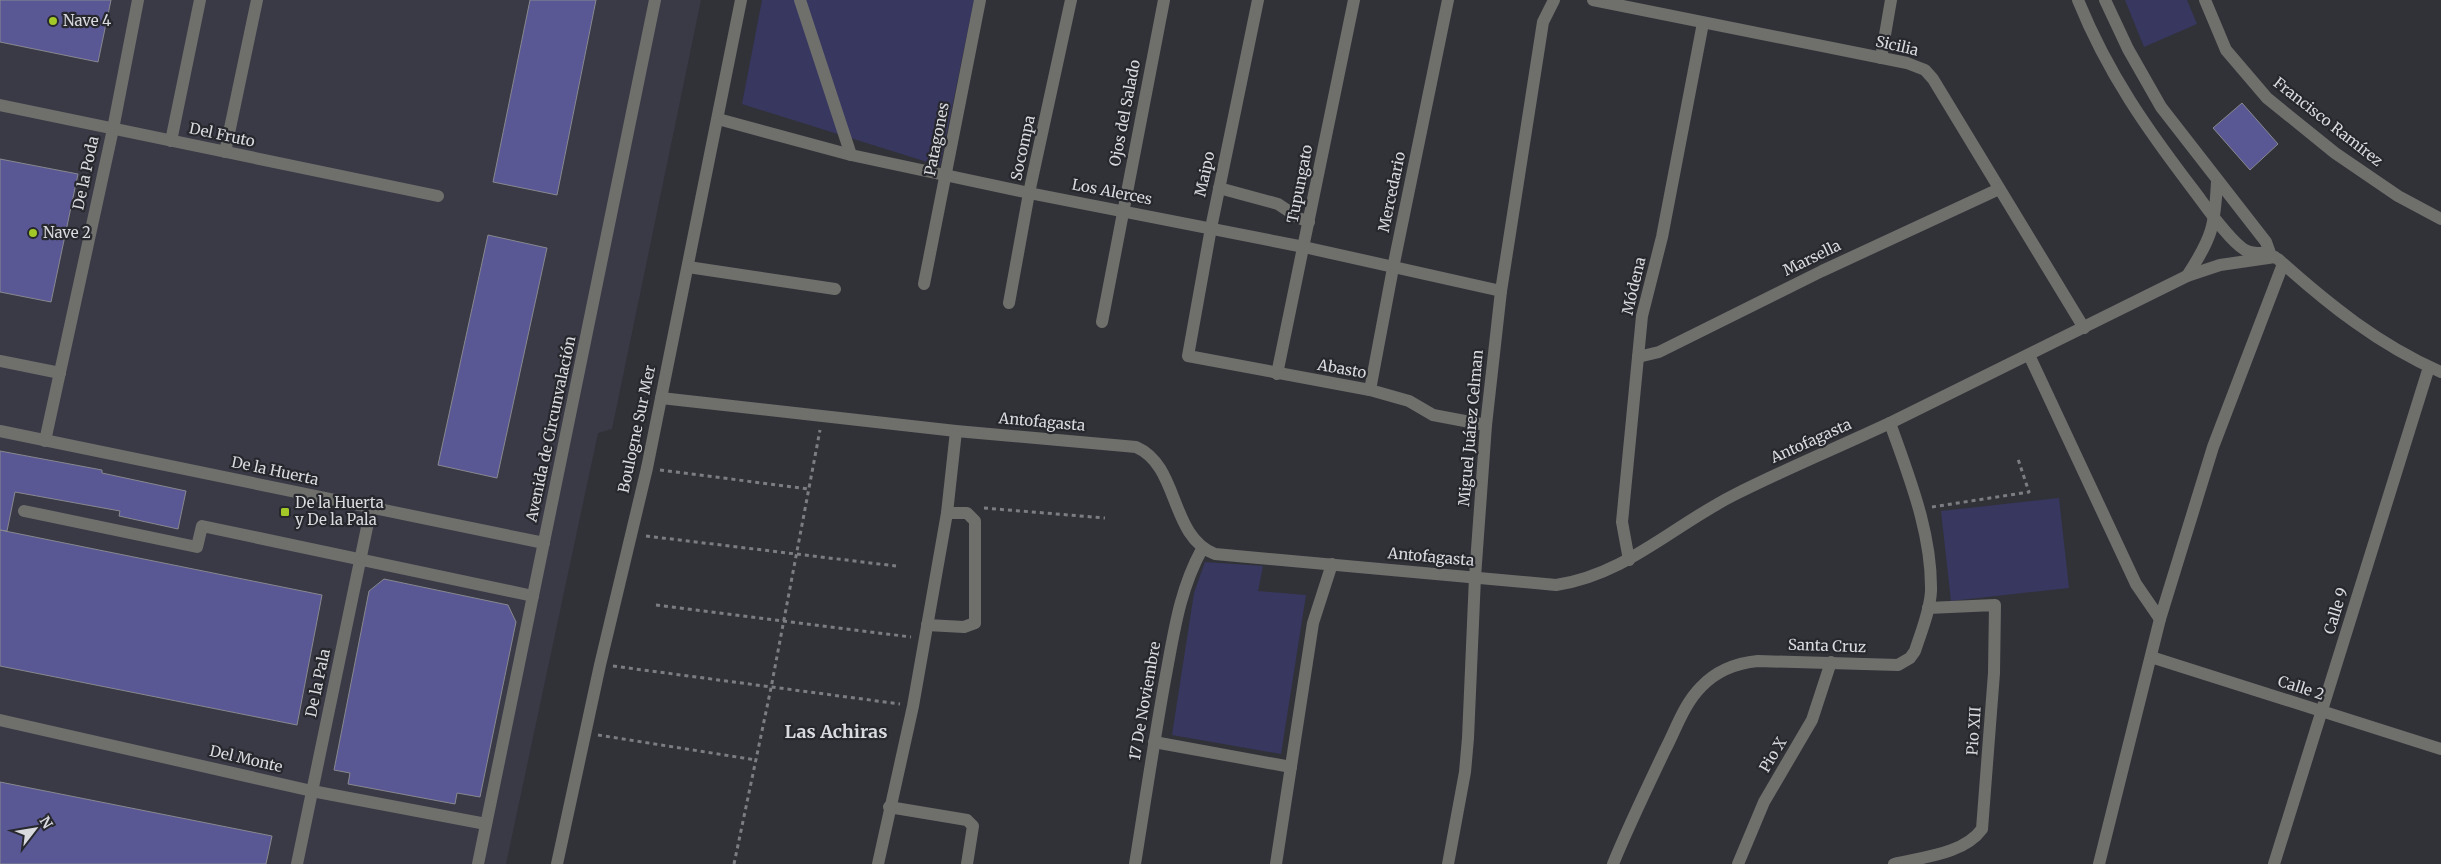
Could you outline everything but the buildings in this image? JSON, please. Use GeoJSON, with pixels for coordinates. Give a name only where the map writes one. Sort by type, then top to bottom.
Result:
{"type":"FeatureCollection","features":[{"type":"Feature","properties":{"kind":"street","name":"De la Poda"},"geometry":{"type":"LineString","coordinates":[[45,441],[113,129],[138,0]]}},
{"type":"Feature","properties":{"kind":"street"},"geometry":{"type":"LineString","coordinates":[[171,141],[200,0]]}},
{"type":"Feature","properties":{"kind":"street"},"geometry":{"type":"LineString","coordinates":[[225,152],[257,0]]}},
{"type":"Feature","properties":{"kind":"street","name":"Avenida de Circunvalación"},"geometry":{"type":"LineString","coordinates":[[478,864],[655,0]]}},
{"type":"Feature","properties":{"kind":"street","name":"Boulogne Sur Mer"},"geometry":{"type":"LineString","coordinates":[[557,864],[600,664],[647,468],[741,0]]}},
{"type":"Feature","properties":{"kind":"street"},"geometry":{"type":"LineString","coordinates":[[800,0],[851,155]]}},
{"type":"Feature","properties":{"kind":"street","name":"Patagones"},"geometry":{"type":"LineString","coordinates":[[924,284],[980,0]]}},
{"type":"Feature","properties":{"kind":"street","name":"Socompa"},"geometry":{"type":"LineString","coordinates":[[1009,303],[1029,193],[1072,0]]}},
{"type":"Feature","properties":{"kind":"street","name":"Ojos del Salado"},"geometry":{"type":"LineString","coordinates":[[1102,322],[1122,210],[1164,0]]}},
{"type":"Feature","properties":{"kind":"street","name":"Maipo"},"geometry":{"type":"LineString","coordinates":[[1188,356],[1211,228],[1258,0]]}},
{"type":"Feature","properties":{"kind":"street","name":"Tupungato"},"geometry":{"type":"LineString","coordinates":[[1277,374],[1354,0]]}},
{"type":"Feature","properties":{"kind":"street","name":"Mercedario"},"geometry":{"type":"LineString","coordinates":[[1370,390],[1448,0]]}},
{"type":"Feature","properties":{"kind":"street","name":"Miguel Juárez Celman"},"geometry":{"type":"LineString","coordinates":[[1448,864],[1465,772],[1475,577],[1486,425],[1501,291],[1543,22],[1554,0]]}},
{"type":"Feature","properties":{"kind":"street","name":"Sicilia"},"geometry":{"type":"LineString","coordinates":[[1593,0],[1916,65],[1929,74],[1953,110],[2084,328]]}},
{"type":"Feature","properties":{"kind":"street"},"geometry":{"type":"LineString","coordinates":[[1880,58],[1891,0]]}},
{"type":"Feature","properties":{"kind":"street"},"geometry":{"type":"LineString","coordinates":[[2078,0],[2106,62],[2143,124],[2215,219],[2245,249],[2276,258]]}},
{"type":"Feature","properties":{"kind":"street"},"geometry":{"type":"LineString","coordinates":[[2105,0],[2128,49],[2161,108],[2217,182],[2266,242],[2276,258],[2332,307],[2387,345],[2435,370]]}},
{"type":"Feature","properties":{"kind":"street","name":"Francisco Ramírez"},"geometry":{"type":"LineString","coordinates":[[2204,0],[2226,50],[2267,98],[2335,153],[2382,185],[2441,218]]}},
{"type":"Feature","properties":{"kind":"street","name":"Módena"},"geometry":{"type":"LineString","coordinates":[[1629,560],[1622,522],[1642,316],[1662,236],[1702,23]]}},
{"type":"Feature","properties":{"kind":"street","name":"Del Fruto"},"geometry":{"type":"LineString","coordinates":[[0,105],[438,196]]}},
{"type":"Feature","properties":{"kind":"street","name":"Los Alerces"},"geometry":{"type":"LineString","coordinates":[[718,119],[851,155],[1029,193],[1304,247],[1501,291]]}},
{"type":"Feature","properties":{"kind":"street"},"geometry":{"type":"LineString","coordinates":[[2187,276],[2208,242],[2215,219],[2217,182]]}},
{"type":"Feature","properties":{"kind":"street"},"geometry":{"type":"LineString","coordinates":[[1219,188],[1278,204],[1299,218],[1309,222]]}},
{"type":"Feature","properties":{"kind":"street","name":"Marsella"},"geometry":{"type":"LineString","coordinates":[[1638,357],[1658,352],[1822,271],[1999,188]]}},
{"type":"Feature","properties":{"kind":"street"},"geometry":{"type":"LineString","coordinates":[[2099,864],[2160,620],[2213,448],[2276,258]]}},
{"type":"Feature","properties":{"kind":"street","name":"Antofagasta"},"geometry":{"type":"LineString","coordinates":[[661,398],[956,431],[1136,447],[1147,452],[1157,463],[1187,530],[1202,549],[1215,554],[1556,585],[1586,579],[1629,560],[1695,516],[1731,496],[1890,423],[2187,276],[2220,265],[2276,258]]}},
{"type":"Feature","properties":{"kind":"street"},"geometry":{"type":"LineString","coordinates":[[688,267],[835,288]]}},
{"type":"Feature","properties":{"kind":"street"},"geometry":{"type":"LineString","coordinates":[[2029,355],[2136,584],[2160,620]]}},
{"type":"Feature","properties":{"kind":"street","name":"Abasto"},"geometry":{"type":"LineString","coordinates":[[1188,356],[1370,390],[1409,401],[1433,415],[1486,425]]}},
{"type":"Feature","properties":{"kind":"street"},"geometry":{"type":"LineString","coordinates":[[0,361],[60,373]]}},
{"type":"Feature","properties":{"kind":"street","name":"Calle 9"},"geometry":{"type":"LineString","coordinates":[[2274,864],[2321,712],[2435,370]]}},
{"type":"Feature","properties":{"kind":"street","name":"Santa Cruz"},"geometry":{"type":"LineString","coordinates":[[1613,864],[1627,829],[1686,707],[1707,681],[1731,667],[1745,662],[1831,662],[1898,665],[1915,651],[1931,593],[1930,571],[1920,510],[1890,423]]}},
{"type":"Feature","properties":{"kind":"street","name":"De la Huerta"},"geometry":{"type":"LineString","coordinates":[[0,431],[544,543]]}},
{"type":"Feature","properties":{"kind":"street"},"geometry":{"type":"LineString","coordinates":[[878,864],[889,807],[913,706],[947,513],[956,431]]}},
{"type":"Feature","properties":{"kind":"street","name":"De la Pala"},"geometry":{"type":"LineString","coordinates":[[297,864],[371,508]]}},
{"type":"Feature","properties":{"kind":"street"},"geometry":{"type":"LineString","coordinates":[[24,511],[197,547],[202,526],[532,596]]}},
{"type":"Feature","properties":{"kind":"street"},"geometry":{"type":"LineString","coordinates":[[927,625],[964,627],[975,623],[975,521],[967,513],[947,513]]}},
{"type":"Feature","properties":{"kind":"street","name":"17 De Noviembre"},"geometry":{"type":"LineString","coordinates":[[1135,864],[1154,742],[1181,597],[1190,571],[1202,549]]}},
{"type":"Feature","properties":{"kind":"street"},"geometry":{"type":"LineString","coordinates":[[1276,864],[1314,623],[1332,564]]}},
{"type":"Feature","properties":{"kind":"street","name":"Pio XII"},"geometry":{"type":"LineString","coordinates":[[1894,864],[1958,848],[1976,837],[1982,829],[1994,673],[1995,605],[1928,608]]}},
{"type":"Feature","properties":{"kind":"street","name":"Calle 2"},"geometry":{"type":"LineString","coordinates":[[2151,657],[2441,749]]}},
{"type":"Feature","properties":{"kind":"street","name":"Pio X"},"geometry":{"type":"LineString","coordinates":[[1738,864],[1764,802],[1812,720],[1831,662]]}},
{"type":"Feature","properties":{"kind":"street","name":"Del Monte"},"geometry":{"type":"LineString","coordinates":[[0,720],[312,791],[486,824]]}},
{"type":"Feature","properties":{"kind":"street"},"geometry":{"type":"LineString","coordinates":[[1154,742],[1291,767]]}},
{"type":"Feature","properties":{"kind":"street"},"geometry":{"type":"LineString","coordinates":[[889,807],[967,820],[973,826],[967,864]]}},
{"type":"Feature","properties":{"kind":"path"},"geometry":{"type":"LineString","coordinates":[[734,864],[771,688],[822,417]]}},
{"type":"Feature","properties":{"kind":"path"},"geometry":{"type":"LineString","coordinates":[[1920,510],[2030,492],[2017,456]]}},
{"type":"Feature","properties":{"kind":"path"},"geometry":{"type":"LineString","coordinates":[[647,468],[809,489]]}},
{"type":"Feature","properties":{"kind":"path"},"geometry":{"type":"LineString","coordinates":[[967,513],[980,508],[1105,518]]}},
{"type":"Feature","properties":{"kind":"path"},"geometry":{"type":"LineString","coordinates":[[631,534],[896,566]]}},
{"type":"Feature","properties":{"kind":"path"},"geometry":{"type":"LineString","coordinates":[[656,605],[925,638]]}},
{"type":"Feature","properties":{"kind":"path"},"geometry":{"type":"LineString","coordinates":[[600,664],[913,706]]}},
{"type":"Feature","properties":{"kind":"path"},"geometry":{"type":"LineString","coordinates":[[585,733],[756,760]]}},
{"type":"Feature","properties":{"kind":"shaded area"},"geometry":{"type":"Polygon","coordinates":[[[0,0],[701,0],[612,429],[598,433],[506,864],[0,864],[0,0]]]}},
{"type":"Feature","properties":{"kind":"shaded area"},"geometry":{"type":"Polygon","coordinates":[[[762,0],[974,0],[940,166],[742,104],[762,0]]]}},
{"type":"Feature","properties":{"kind":"shaded area"},"geometry":{"type":"Polygon","coordinates":[[[2125,0],[2187,0],[2197,24],[2144,47],[2125,0]]]}},
{"type":"Feature","properties":{"kind":"shaded area"},"geometry":{"type":"Polygon","coordinates":[[[2059,498],[2069,588],[1951,601],[1941,511],[2059,498]]]}},
{"type":"Feature","properties":{"kind":"shaded area"},"geometry":{"type":"Polygon","coordinates":[[[1205,562],[1263,566],[1258,591],[1306,595],[1281,754],[1172,735],[1194,593],[1205,562]]]}},
{"type":"Feature","properties":{"kind":"place","name":"Nave 4"},"geometry":{"type":"Point","coordinates":[53,21]}},
{"type":"Feature","properties":{"kind":"place","name":"Nave 2"},"geometry":{"type":"Point","coordinates":[33,233]}},
{"type":"Feature","properties":{"kind":"place","name":"De la Huerta y De la Pala"},"geometry":{"type":"Point","coordinates":[285,512]}},
{"type":"Feature","properties":{"kind":"district","name":"Las Achiras"},"geometry":{"type":"Point","coordinates":[836,732]}}]}
